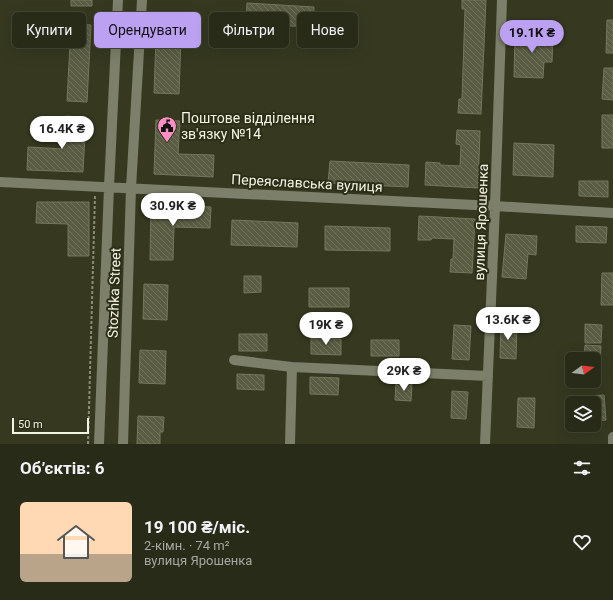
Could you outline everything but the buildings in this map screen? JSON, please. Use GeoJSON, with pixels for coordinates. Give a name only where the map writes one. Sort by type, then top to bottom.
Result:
{"type":"FeatureCollection","features":[{"type":"Feature","properties":{"kind":"street","name":"Stozhka Street"},"geometry":{"type":"LineString","coordinates":[[99,444],[108,187],[118,0]]}},
{"type":"Feature","properties":{"kind":"street","name":"Stozhka Street"},"geometry":{"type":"LineString","coordinates":[[123,444],[131,188],[142,0]]}},
{"type":"Feature","properties":{"kind":"street","name":"вулиця Ярошенка"},"geometry":{"type":"LineString","coordinates":[[485,444],[496,206],[502,0]]}},
{"type":"Feature","properties":{"kind":"street","name":"Переяславська вулиця"},"geometry":{"type":"LineString","coordinates":[[0,182],[613,213]]}},
{"type":"Feature","properties":{"kind":"street"},"geometry":{"type":"LineString","coordinates":[[234,360],[292,367],[488,376]]}},
{"type":"Feature","properties":{"kind":"street"},"geometry":{"type":"LineString","coordinates":[[290,444],[292,367]]}},
{"type":"Feature","properties":{"kind":"street"},"geometry":{"type":"LineString","coordinates":[[613,437],[613,444]]}},
{"type":"Feature","properties":{"kind":"path"},"geometry":{"type":"LineString","coordinates":[[88,444],[95,187]]}},
{"type":"Feature","properties":{"kind":"place","name":"Поштове відділення зв'язку №14"},"geometry":{"type":"Point","coordinates":[167,143]}}]}
